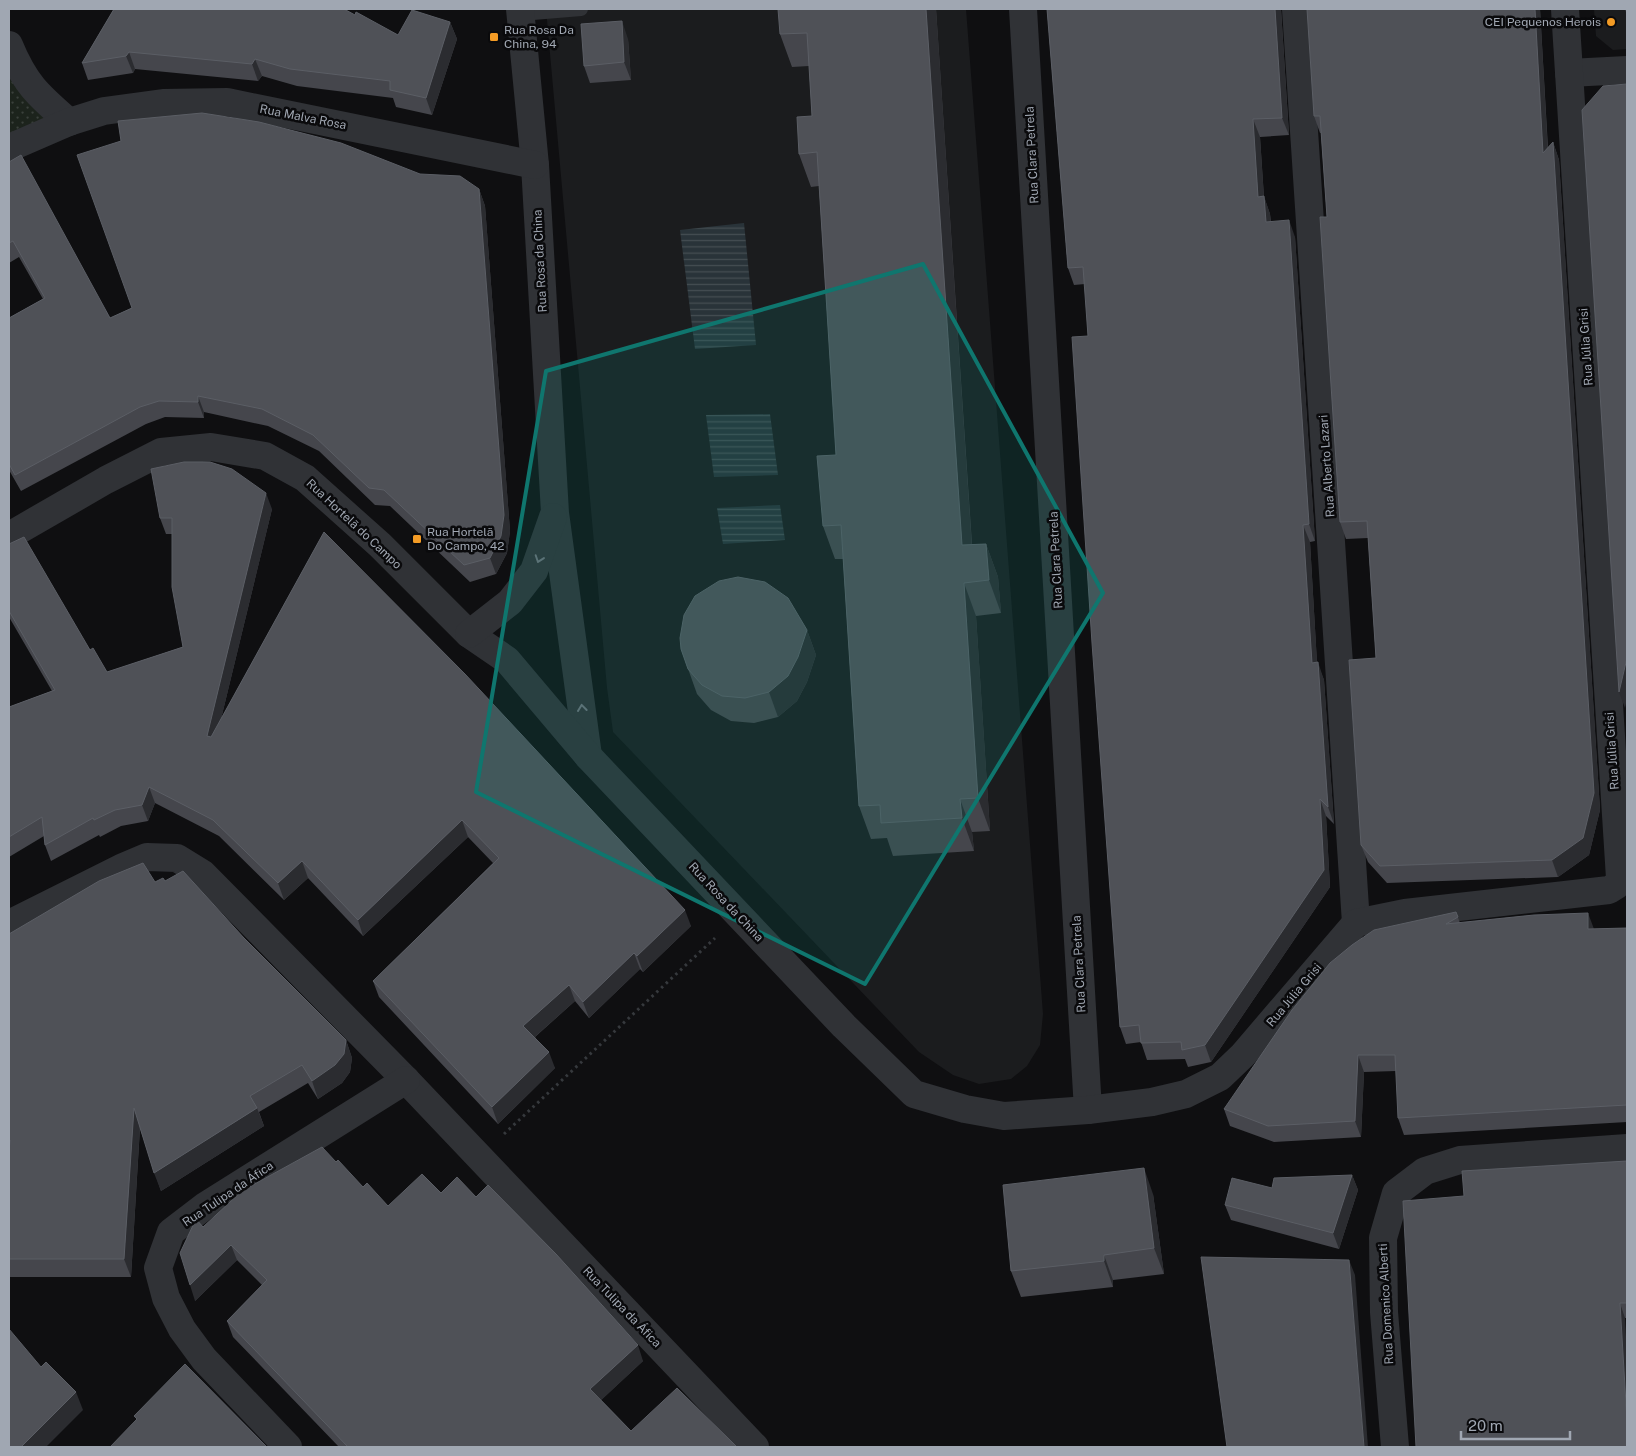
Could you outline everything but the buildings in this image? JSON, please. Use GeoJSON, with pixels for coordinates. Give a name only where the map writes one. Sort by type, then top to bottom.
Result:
{"type":"FeatureCollection","features":[{"type":"Feature","properties":{"kind":"street","name":"Rua Clara Petrela"},"geometry":{"type":"LineString","coordinates":[[1023,9],[1088,1110]]}},
{"type":"Feature","properties":{"kind":"street","name":"Rua Alberto Lazari"},"geometry":{"type":"LineString","coordinates":[[1296,9],[1356,923]]}},
{"type":"Feature","properties":{"kind":"street","name":"Rua Júlia Grisi"},"geometry":{"type":"LineString","coordinates":[[1088,1110],[1152,1102],[1186,1094],[1220,1077],[1243,1055],[1356,923],[1405,913],[1609,890],[1617,885],[1620,878],[1565,9]]}},
{"type":"Feature","properties":{"kind":"street","name":"Rua Rosa da China"},"geometry":{"type":"LineString","coordinates":[[520,11],[535,165],[555,513],[588,756],[844,1026],[914,1094],[965,1109],[1004,1116],[1088,1110]]}},
{"type":"Feature","properties":{"kind":"street"},"geometry":{"type":"LineString","coordinates":[[9,45],[20,72],[34,92],[69,122]]}},
{"type":"Feature","properties":{"kind":"street"},"geometry":{"type":"LineString","coordinates":[[1569,73],[1627,70]]}},
{"type":"Feature","properties":{"kind":"street","name":"Rua Malva Rosa"},"geometry":{"type":"LineString","coordinates":[[9,148],[69,122],[104,111],[163,103],[227,102],[535,165]]}},
{"type":"Feature","properties":{"kind":"street","name":"Rua Hortelã do Campo"},"geometry":{"type":"LineString","coordinates":[[9,536],[106,480],[161,452],[211,447],[265,456],[305,478],[380,545],[469,634],[507,660],[588,756]]}},
{"type":"Feature","properties":{"kind":"street","name":"Rua Rosa da China"},"geometry":{"type":"LineString","coordinates":[[469,634],[510,602],[534,571],[555,513]]}},
{"type":"Feature","properties":{"kind":"street","name":"Rua Tulipa da Áfica"},"geometry":{"type":"LineString","coordinates":[[9,924],[148,857],[177,858],[203,874],[237,906],[406,1080],[755,1447]]}},
{"type":"Feature","properties":{"kind":"street","name":"Rua Tulipa da Áfica"},"geometry":{"type":"LineString","coordinates":[[288,1447],[204,1359],[188,1337],[166,1298],[158,1268],[171,1232],[205,1206],[406,1080]]}},
{"type":"Feature","properties":{"kind":"street","name":"Rua Domenico Alberti"},"geometry":{"type":"LineString","coordinates":[[1395,1447],[1384,1312],[1383,1238],[1396,1194],[1425,1171],[1460,1160],[1627,1148]]}},
{"type":"Feature","properties":{"kind":"lane"},"geometry":{"type":"LineString","coordinates":[[520,11],[581,9]]}},
{"type":"Feature","properties":{"kind":"path"},"geometry":{"type":"LineString","coordinates":[[504,1134],[720,934]]}},
{"type":"Feature","properties":{"kind":"highlighted area"},"geometry":{"type":"Polygon","coordinates":[[[923,264],[1103,593],[865,984],[476,792],[546,371],[923,264]]]}},
{"type":"Feature","properties":{"kind":"shaded area"},"geometry":{"type":"Polygon","coordinates":[[[546,9],[966,9],[1043,1014],[1040,1045],[1027,1066],[1011,1079],[979,1084],[953,1075],[919,1052],[613,732],[607,688],[546,9]]]}},
{"type":"Feature","properties":{"kind":"shaded area","name":"CEI Pequenos Herois"},"geometry":{"type":"Polygon","coordinates":[[[1594,9],[1627,9],[1627,49],[1613,50],[1596,36],[1594,9]]]}},
{"type":"Feature","properties":{"kind":"shaded area"},"geometry":{"type":"Polygon","coordinates":[[[9,54],[62,121],[9,145],[9,54]]]}},
{"type":"Feature","properties":{"kind":"shaded area"},"geometry":{"type":"Polygon","coordinates":[[[744,223],[756,345],[695,349],[680,230],[744,223]]]}},
{"type":"Feature","properties":{"kind":"shaded area"},"geometry":{"type":"Polygon","coordinates":[[[770,414],[778,475],[714,477],[706,415],[770,414]]]}},
{"type":"Feature","properties":{"kind":"shaded area"},"geometry":{"type":"Polygon","coordinates":[[[780,505],[785,540],[723,544],[717,508],[780,505]]]}},
{"type":"Feature","properties":{"kind":"place","name":"CEI Pequenos Herois"},"geometry":{"type":"Point","coordinates":[1611,22]}},
{"type":"Feature","properties":{"kind":"place","name":"Rua Rosa Da China, 94"},"geometry":{"type":"Point","coordinates":[494,37]}},
{"type":"Feature","properties":{"kind":"place","name":"Rua Hortelã Do Campo, 42"},"geometry":{"type":"Point","coordinates":[417,539]}}]}
